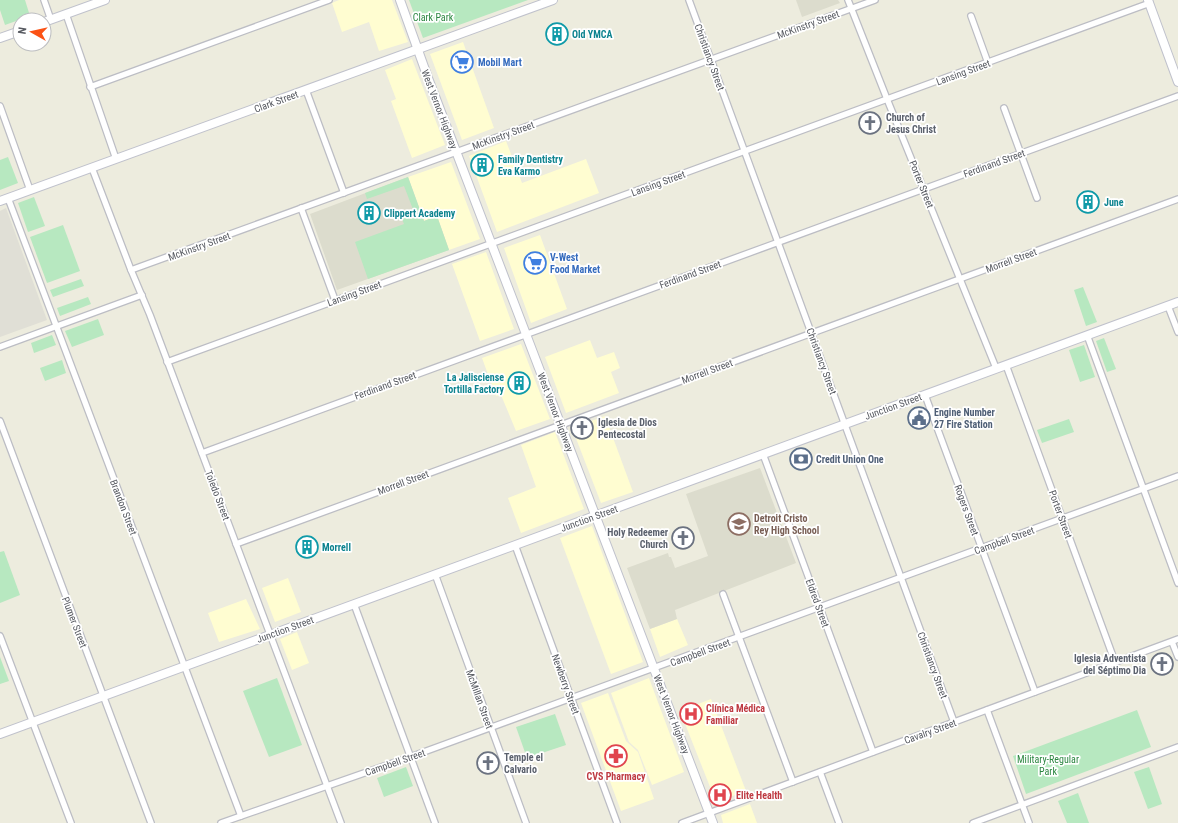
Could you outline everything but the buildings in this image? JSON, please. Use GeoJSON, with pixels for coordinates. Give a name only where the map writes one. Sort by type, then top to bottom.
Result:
{"type":"FeatureCollection","features":[{"type":"Feature","properties":{"kind":"street"},"geometry":{"type":"LineString","coordinates":[[44,0],[46,12]]}},
{"type":"Feature","properties":{"kind":"street"},"geometry":{"type":"LineString","coordinates":[[52,19],[104,0]]}},
{"type":"Feature","properties":{"kind":"street"},"geometry":{"type":"LineString","coordinates":[[90,87],[329,0]]}},
{"type":"Feature","properties":{"kind":"street","name":"West Vernor Highway"},"geometry":{"type":"LineString","coordinates":[[400,0],[456,152],[713,823]]}},
{"type":"Feature","properties":{"kind":"street","name":"Clark Street"},"geometry":{"type":"LineString","coordinates":[[0,201],[553,0]]}},
{"type":"Feature","properties":{"kind":"street","name":"Christiancy Street"},"geometry":{"type":"LineString","coordinates":[[689,0],[954,722]]}},
{"type":"Feature","properties":{"kind":"street","name":"Porter Street"},"geometry":{"type":"LineString","coordinates":[[848,0],[996,368]]}},
{"type":"Feature","properties":{"kind":"street","name":"McKinstry Street"},"geometry":{"type":"LineString","coordinates":[[131,270],[875,0]]}},
{"type":"Feature","properties":{"kind":"street"},"geometry":{"type":"LineString","coordinates":[[1149,2],[1178,82]]}},
{"type":"Feature","properties":{"kind":"street","name":"Lansing Street"},"geometry":{"type":"LineString","coordinates":[[167,362],[988,63],[1149,2]]}},
{"type":"Feature","properties":{"kind":"street"},"geometry":{"type":"LineString","coordinates":[[66,14],[116,159]]}},
{"type":"Feature","properties":{"kind":"street"},"geometry":{"type":"LineString","coordinates":[[971,16],[988,63]]}},
{"type":"Feature","properties":{"kind":"street"},"geometry":{"type":"LineString","coordinates":[[0,38],[12,34]]}},
{"type":"Feature","properties":{"kind":"street"},"geometry":{"type":"LineString","coordinates":[[306,90],[344,193]]}},
{"type":"Feature","properties":{"kind":"street","name":"Ferdinand Street"},"geometry":{"type":"LineString","coordinates":[[202,453],[1178,96]]}},
{"type":"Feature","properties":{"kind":"street"},"geometry":{"type":"LineString","coordinates":[[0,106],[30,190]]}},
{"type":"Feature","properties":{"kind":"street"},"geometry":{"type":"LineString","coordinates":[[1004,108],[1037,198]]}},
{"type":"Feature","properties":{"kind":"street","name":"Toledo Street"},"geometry":{"type":"LineString","coordinates":[[92,168],[142,295],[341,823]]}},
{"type":"Feature","properties":{"kind":"street","name":"Brandon Street"},"geometry":{"type":"LineString","coordinates":[[8,198],[241,816]]}},
{"type":"Feature","properties":{"kind":"street","name":"Morrell Street"},"geometry":{"type":"LineString","coordinates":[[236,544],[1178,199]]}},
{"type":"Feature","properties":{"kind":"street"},"geometry":{"type":"LineString","coordinates":[[301,208],[335,300]]}},
{"type":"Feature","properties":{"kind":"street"},"geometry":{"type":"LineString","coordinates":[[0,347],[142,295]]}},
{"type":"Feature","properties":{"kind":"street","name":"Junction Street"},"geometry":{"type":"LineString","coordinates":[[0,734],[1178,302]]}},
{"type":"Feature","properties":{"kind":"street"},"geometry":{"type":"LineString","coordinates":[[1168,306],[1178,332]]}},
{"type":"Feature","properties":{"kind":"street"},"geometry":{"type":"LineString","coordinates":[[1087,335],[1178,583]]}},
{"type":"Feature","properties":{"kind":"street","name":"Porter Street"},"geometry":{"type":"LineString","coordinates":[[1006,365],[1115,662]]}},
{"type":"Feature","properties":{"kind":"street","name":"Rogers Street"},"geometry":{"type":"LineString","coordinates":[[925,395],[1035,692]]}},
{"type":"Feature","properties":{"kind":"street","name":"Plumer Street"},"geometry":{"type":"LineString","coordinates":[[0,421],[151,823]]}},
{"type":"Feature","properties":{"kind":"street","name":"Eldred Street"},"geometry":{"type":"LineString","coordinates":[[763,454],[873,752]]}},
{"type":"Feature","properties":{"kind":"street","name":"Campbell Street"},"geometry":{"type":"LineString","coordinates":[[221,823],[491,728],[1178,476]]}},
{"type":"Feature","properties":{"kind":"street","name":"Newberry Street"},"geometry":{"type":"LineString","coordinates":[[515,545],[617,823]]}},
{"type":"Feature","properties":{"kind":"street","name":"McMillan Street"},"geometry":{"type":"LineString","coordinates":[[435,574],[526,823]]}},
{"type":"Feature","properties":{"kind":"street"},"geometry":{"type":"LineString","coordinates":[[723,594],[793,782]]}},
{"type":"Feature","properties":{"kind":"street"},"geometry":{"type":"LineString","coordinates":[[354,604],[435,823]]}},
{"type":"Feature","properties":{"kind":"street"},"geometry":{"type":"LineString","coordinates":[[0,636],[71,823]]}},
{"type":"Feature","properties":{"kind":"street"},"geometry":{"type":"LineString","coordinates":[[1175,640],[1178,657]]}},
{"type":"Feature","properties":{"kind":"street","name":"Cavalry Street"},"geometry":{"type":"LineString","coordinates":[[682,823],[1175,640]]}},
{"type":"Feature","properties":{"kind":"street"},"geometry":{"type":"LineString","coordinates":[[987,710],[1029,823]]}},
{"type":"Feature","properties":{"kind":"street"},"geometry":{"type":"LineString","coordinates":[[973,823],[1178,747]]}},
{"type":"Feature","properties":{"kind":"street"},"geometry":{"type":"LineString","coordinates":[[820,772],[839,823]]}},
{"type":"Feature","properties":{"kind":"shaded area"},"geometry":{"type":"Polygon","coordinates":[[[339,0],[392,0],[408,42],[379,51],[369,22],[342,32],[332,3],[339,0]]]}},
{"type":"Feature","properties":{"kind":"shaded area"},"geometry":{"type":"Polygon","coordinates":[[[796,0],[838,0],[840,3],[802,17],[796,0]]]}},
{"type":"Feature","properties":{"kind":"shaded area"},"geometry":{"type":"Polygon","coordinates":[[[463,42],[494,128],[462,140],[430,54],[463,42]]]}},
{"type":"Feature","properties":{"kind":"shaded area"},"geometry":{"type":"Polygon","coordinates":[[[412,59],[445,145],[412,158],[391,101],[396,99],[385,70],[412,59]]]}},
{"type":"Feature","properties":{"kind":"shaded area"},"geometry":{"type":"Polygon","coordinates":[[[506,141],[522,183],[586,159],[599,193],[497,232],[469,156],[506,141]]]}},
{"type":"Feature","properties":{"kind":"shaded area"},"geometry":{"type":"Polygon","coordinates":[[[451,162],[480,239],[449,250],[437,217],[424,221],[408,177],[451,162]]]}},
{"type":"Feature","properties":{"kind":"shaded area"},"geometry":{"type":"Polygon","coordinates":[[[408,177],[424,221],[437,216],[449,250],[337,290],[310,214],[408,177]]]}},
{"type":"Feature","properties":{"kind":"shaded area"},"geometry":{"type":"Polygon","coordinates":[[[6,208],[47,320],[0,337],[0,211],[6,208]]]}},
{"type":"Feature","properties":{"kind":"shaded area"},"geometry":{"type":"Polygon","coordinates":[[[540,235],[567,309],[531,323],[504,248],[540,235]]]}},
{"type":"Feature","properties":{"kind":"shaded area"},"geometry":{"type":"Polygon","coordinates":[[[486,252],[514,329],[480,341],[452,264],[486,252]]]}},
{"type":"Feature","properties":{"kind":"shaded area"},"geometry":{"type":"Polygon","coordinates":[[[590,340],[597,358],[614,352],[620,368],[611,372],[619,393],[566,413],[545,357],[590,340]]]}},
{"type":"Feature","properties":{"kind":"shaded area"},"geometry":{"type":"Polygon","coordinates":[[[521,344],[550,419],[516,431],[501,395],[496,396],[482,358],[521,344]]]}},
{"type":"Feature","properties":{"kind":"shaded area"},"geometry":{"type":"Polygon","coordinates":[[[605,416],[633,492],[601,503],[572,428],[605,416]]]}},
{"type":"Feature","properties":{"kind":"shaded area"},"geometry":{"type":"Polygon","coordinates":[[[555,432],[584,509],[521,533],[508,498],[536,487],[521,445],[555,432]]]}},
{"type":"Feature","properties":{"kind":"shaded area","name":"Detroit Cristo Rey High School"},"geometry":{"type":"Polygon","coordinates":[[[760,468],[796,563],[675,610],[677,619],[650,629],[627,568],[668,553],[675,568],[708,556],[686,494],[760,468]]]}},
{"type":"Feature","properties":{"kind":"shaded area"},"geometry":{"type":"Polygon","coordinates":[[[592,526],[643,662],[611,674],[560,538],[592,526]]]}},
{"type":"Feature","properties":{"kind":"shaded area"},"geometry":{"type":"Polygon","coordinates":[[[288,578],[301,612],[275,622],[262,588],[288,578]]]}},
{"type":"Feature","properties":{"kind":"shaded area"},"geometry":{"type":"Polygon","coordinates":[[[246,599],[260,629],[219,642],[208,613],[246,599]]]}},
{"type":"Feature","properties":{"kind":"shaded area"},"geometry":{"type":"Polygon","coordinates":[[[677,619],[688,645],[660,657],[650,629],[677,619]]]}},
{"type":"Feature","properties":{"kind":"shaded area"},"geometry":{"type":"Polygon","coordinates":[[[297,632],[309,663],[292,670],[280,639],[297,632]]]}},
{"type":"Feature","properties":{"kind":"shaded area"},"geometry":{"type":"Polygon","coordinates":[[[649,678],[684,772],[652,785],[638,750],[629,742],[611,693],[649,678]]]}},
{"type":"Feature","properties":{"kind":"shaded area"},"geometry":{"type":"Polygon","coordinates":[[[608,693],[626,741],[638,752],[654,799],[621,811],[581,703],[608,693]]]}},
{"type":"Feature","properties":{"kind":"shaded area"},"geometry":{"type":"Polygon","coordinates":[[[711,699],[746,791],[716,802],[680,711],[711,699]]]}},
{"type":"Feature","properties":{"kind":"shaded area"},"geometry":{"type":"Polygon","coordinates":[[[750,804],[757,823],[723,823],[721,815],[750,804]]]}},
{"type":"Feature","properties":{"kind":"green space"},"geometry":{"type":"Polygon","coordinates":[[[0,0],[25,0],[29,12],[12,12],[12,22],[5,25],[0,10],[0,0]]]}},
{"type":"Feature","properties":{"kind":"green space","name":"Clark Park"},"geometry":{"type":"Polygon","coordinates":[[[409,0],[528,0],[423,38],[409,0]]]}},
{"type":"Feature","properties":{"kind":"green space"},"geometry":{"type":"Polygon","coordinates":[[[8,157],[18,183],[0,190],[0,160],[8,157]]]}},
{"type":"Feature","properties":{"kind":"green space"},"geometry":{"type":"Polygon","coordinates":[[[408,177],[424,221],[437,216],[449,250],[368,279],[355,242],[404,224],[401,217],[414,212],[404,186],[367,199],[365,193],[408,177]]]}},
{"type":"Feature","properties":{"kind":"green space"},"geometry":{"type":"Polygon","coordinates":[[[34,197],[45,226],[28,232],[18,203],[34,197]]]}},
{"type":"Feature","properties":{"kind":"green space"},"geometry":{"type":"Polygon","coordinates":[[[63,225],[80,271],[47,283],[30,237],[63,225]]]}},
{"type":"Feature","properties":{"kind":"green space"},"geometry":{"type":"Polygon","coordinates":[[[81,279],[84,286],[53,297],[50,290],[81,279]]]}},
{"type":"Feature","properties":{"kind":"green space"},"geometry":{"type":"Polygon","coordinates":[[[1083,287],[1097,322],[1086,326],[1074,290],[1083,287]]]}},
{"type":"Feature","properties":{"kind":"green space"},"geometry":{"type":"Polygon","coordinates":[[[88,297],[91,304],[60,316],[57,308],[88,297]]]}},
{"type":"Feature","properties":{"kind":"green space"},"geometry":{"type":"Polygon","coordinates":[[[98,319],[104,335],[72,347],[65,331],[98,319]]]}},
{"type":"Feature","properties":{"kind":"green space"},"geometry":{"type":"Polygon","coordinates":[[[52,335],[56,345],[34,353],[31,343],[52,335]]]}},
{"type":"Feature","properties":{"kind":"green space"},"geometry":{"type":"Polygon","coordinates":[[[1104,338],[1116,369],[1107,372],[1096,341],[1104,338]]]}},
{"type":"Feature","properties":{"kind":"green space"},"geometry":{"type":"Polygon","coordinates":[[[1084,345],[1095,377],[1080,382],[1069,350],[1084,345]]]}},
{"type":"Feature","properties":{"kind":"green space"},"geometry":{"type":"Polygon","coordinates":[[[62,360],[66,373],[45,381],[40,368],[62,360]]]}},
{"type":"Feature","properties":{"kind":"green space"},"geometry":{"type":"Polygon","coordinates":[[[1069,419],[1074,432],[1042,443],[1037,430],[1069,419]]]}},
{"type":"Feature","properties":{"kind":"green space"},"geometry":{"type":"Polygon","coordinates":[[[4,551],[20,595],[0,603],[0,552],[4,551]]]}},
{"type":"Feature","properties":{"kind":"green space"},"geometry":{"type":"Polygon","coordinates":[[[0,657],[9,681],[0,684],[0,657]]]}},
{"type":"Feature","properties":{"kind":"green space"},"geometry":{"type":"Polygon","coordinates":[[[277,678],[302,745],[269,757],[243,691],[277,678]]]}},
{"type":"Feature","properties":{"kind":"green space","name":"Military-Regular Park"},"geometry":{"type":"Polygon","coordinates":[[[1137,710],[1151,747],[1026,794],[1013,756],[1137,710]]]}},
{"type":"Feature","properties":{"kind":"green space"},"geometry":{"type":"Polygon","coordinates":[[[555,714],[566,745],[527,758],[516,727],[555,714]]]}},
{"type":"Feature","properties":{"kind":"green space"},"geometry":{"type":"Polygon","coordinates":[[[406,767],[413,786],[384,797],[377,778],[406,767]]]}},
{"type":"Feature","properties":{"kind":"green space"},"geometry":{"type":"Polygon","coordinates":[[[1149,767],[1162,804],[1148,809],[1134,772],[1149,767]]]}},
{"type":"Feature","properties":{"kind":"green space"},"geometry":{"type":"Polygon","coordinates":[[[1078,793],[1089,823],[1067,823],[1058,801],[1078,793]]]}},
{"type":"Feature","properties":{"kind":"place","name":"Old YMCA"},"geometry":{"type":"Point","coordinates":[557,34]}},
{"type":"Feature","properties":{"kind":"place","name":"Mobil Mart"},"geometry":{"type":"Point","coordinates":[462,62]}},
{"type":"Feature","properties":{"kind":"place","name":"Church of Jesus Christ"},"geometry":{"type":"Point","coordinates":[870,123]}},
{"type":"Feature","properties":{"kind":"place","name":"Family Dentistry Eva Karmo"},"geometry":{"type":"Point","coordinates":[482,165]}},
{"type":"Feature","properties":{"kind":"place","name":"June"},"geometry":{"type":"Point","coordinates":[1088,202]}},
{"type":"Feature","properties":{"kind":"place","name":"Clippert Academy"},"geometry":{"type":"Point","coordinates":[369,213]}},
{"type":"Feature","properties":{"kind":"place","name":"V-West Food Market"},"geometry":{"type":"Point","coordinates":[535,263]}},
{"type":"Feature","properties":{"kind":"place","name":"La Jalisciense Tortilla Factory"},"geometry":{"type":"Point","coordinates":[519,383]}},
{"type":"Feature","properties":{"kind":"place","name":"Engine Number 27 Fire Station"},"geometry":{"type":"Point","coordinates":[919,418]}},
{"type":"Feature","properties":{"kind":"place","name":"Iglesia de Dios Pentecostal"},"geometry":{"type":"Point","coordinates":[582,428]}},
{"type":"Feature","properties":{"kind":"place","name":"Credit Union One"},"geometry":{"type":"Point","coordinates":[801,459]}},
{"type":"Feature","properties":{"kind":"place","name":"Detroit Cristo Rey High School"},"geometry":{"type":"Point","coordinates":[739,524]}},
{"type":"Feature","properties":{"kind":"place","name":"Holy Redeemer Church"},"geometry":{"type":"Point","coordinates":[683,538]}},
{"type":"Feature","properties":{"kind":"place","name":"Morrell"},"geometry":{"type":"Point","coordinates":[307,547]}},
{"type":"Feature","properties":{"kind":"place","name":"Iglesia Adventista del Séptimo Dia"},"geometry":{"type":"Point","coordinates":[1162,664]}},
{"type":"Feature","properties":{"kind":"place","name":"Clínica Médica Familiar"},"geometry":{"type":"Point","coordinates":[691,714]}},
{"type":"Feature","properties":{"kind":"place","name":"CVS Pharmacy"},"geometry":{"type":"Point","coordinates":[616,756]}},
{"type":"Feature","properties":{"kind":"place","name":"Temple el Calvario"},"geometry":{"type":"Point","coordinates":[488,763]}},
{"type":"Feature","properties":{"kind":"place","name":"Elite Health"},"geometry":{"type":"Point","coordinates":[720,795]}}]}
